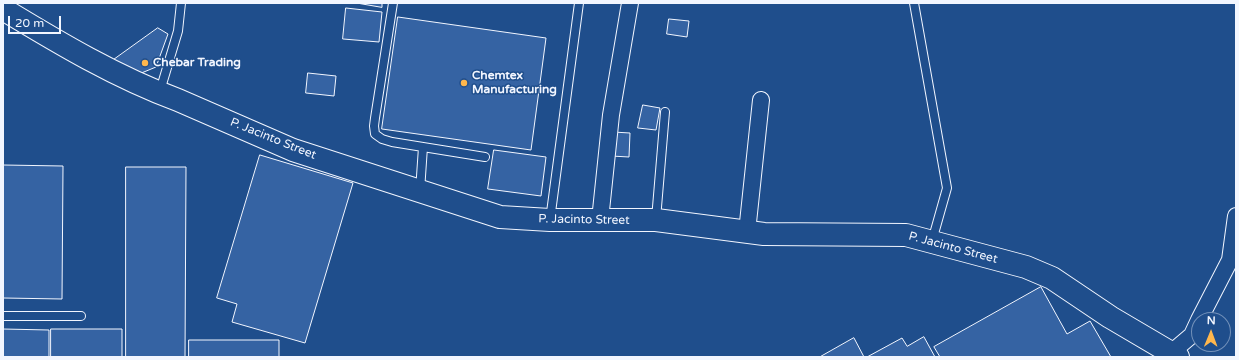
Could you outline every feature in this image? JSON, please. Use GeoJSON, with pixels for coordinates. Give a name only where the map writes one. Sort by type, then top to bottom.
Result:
{"type":"FeatureCollection","features":[{"type":"Feature","properties":{"kind":"street"},"geometry":{"type":"LineString","coordinates":[[600,220],[611,115],[630,3]]}},
{"type":"Feature","properties":{"kind":"street","name":"P. Jacinto Street"},"geometry":{"type":"LineString","coordinates":[[3,9],[79,55],[159,93],[293,150],[419,192],[500,216],[550,220],[656,220],[764,234],[906,235],[1026,267],[1052,278],[1171,356]]}},
{"type":"Feature","properties":{"kind":"street"},"geometry":{"type":"LineString","coordinates":[[747,232],[761,100]]}},
{"type":"Feature","properties":{"kind":"street"},"geometry":{"type":"LineString","coordinates":[[1203,312],[1230,260],[1236,216]]}},
{"type":"Feature","properties":{"kind":"street"},"geometry":{"type":"LineString","coordinates":[[1171,356],[1191,335]]}},
{"type":"Feature","properties":{"kind":"lane"},"geometry":{"type":"LineString","coordinates":[[159,93],[178,31],[181,3]]}},
{"type":"Feature","properties":{"kind":"lane"},"geometry":{"type":"LineString","coordinates":[[393,3],[375,118],[375,134],[382,139],[485,157]]}},
{"type":"Feature","properties":{"kind":"lane"},"geometry":{"type":"LineString","coordinates":[[550,220],[579,3]]}},
{"type":"Feature","properties":{"kind":"lane"},"geometry":{"type":"LineString","coordinates":[[914,3],[947,188],[932,242]]}},
{"type":"Feature","properties":{"kind":"lane"},"geometry":{"type":"LineString","coordinates":[[656,220],[666,112]]}},
{"type":"Feature","properties":{"kind":"lane"},"geometry":{"type":"LineString","coordinates":[[419,192],[423,147]]}},
{"type":"Feature","properties":{"kind":"lane"},"geometry":{"type":"LineString","coordinates":[[3,316],[81,316]]}},
{"type":"Feature","properties":{"kind":"building"},"geometry":{"type":"Polygon","coordinates":[[[357,3],[382,3],[382,7],[357,3]]]}},
{"type":"Feature","properties":{"kind":"building"},"geometry":{"type":"Polygon","coordinates":[[[346,8],[382,12],[379,42],[343,39],[346,8]]]}},
{"type":"Feature","properties":{"kind":"building","name":"Chemtex Manufacturing"},"geometry":{"type":"Polygon","coordinates":[[[398,17],[546,38],[531,150],[382,129],[398,17]]]}},
{"type":"Feature","properties":{"kind":"building"},"geometry":{"type":"Polygon","coordinates":[[[669,19],[689,21],[687,37],[667,34],[669,19]]]}},
{"type":"Feature","properties":{"kind":"building"},"geometry":{"type":"Polygon","coordinates":[[[158,28],[168,34],[156,67],[139,74],[112,61],[158,28]]]}},
{"type":"Feature","properties":{"kind":"building"},"geometry":{"type":"Polygon","coordinates":[[[308,73],[336,76],[334,96],[306,93],[308,73]]]}},
{"type":"Feature","properties":{"kind":"building"},"geometry":{"type":"Polygon","coordinates":[[[643,105],[660,108],[656,130],[638,128],[643,105]]]}},
{"type":"Feature","properties":{"kind":"building"},"geometry":{"type":"Polygon","coordinates":[[[613,132],[630,133],[629,157],[611,156],[613,132]]]}},
{"type":"Feature","properties":{"kind":"building"},"geometry":{"type":"Polygon","coordinates":[[[494,150],[546,157],[541,196],[488,189],[494,150]]]}},
{"type":"Feature","properties":{"kind":"building"},"geometry":{"type":"Polygon","coordinates":[[[260,155],[353,183],[305,343],[232,322],[237,304],[217,298],[260,155]]]}},
{"type":"Feature","properties":{"kind":"building"},"geometry":{"type":"Polygon","coordinates":[[[3,165],[63,166],[62,299],[3,298],[3,165]]]}},
{"type":"Feature","properties":{"kind":"building"},"geometry":{"type":"Polygon","coordinates":[[[126,167],[186,167],[185,357],[126,357],[126,167]]]}},
{"type":"Feature","properties":{"kind":"building"},"geometry":{"type":"Polygon","coordinates":[[[1041,287],[1067,334],[1090,321],[1111,357],[940,357],[934,347],[1041,287]]]}},
{"type":"Feature","properties":{"kind":"building"},"geometry":{"type":"Polygon","coordinates":[[[3,329],[49,330],[49,357],[3,357],[3,329]]]}},
{"type":"Feature","properties":{"kind":"building"},"geometry":{"type":"Polygon","coordinates":[[[51,329],[122,329],[122,357],[51,357],[51,329]]]}},
{"type":"Feature","properties":{"kind":"building"},"geometry":{"type":"Polygon","coordinates":[[[924,337],[935,357],[867,357],[902,338],[907,346],[924,337]]]}},
{"type":"Feature","properties":{"kind":"building"},"geometry":{"type":"Polygon","coordinates":[[[854,338],[864,357],[820,357],[854,338]]]}},
{"type":"Feature","properties":{"kind":"building"},"geometry":{"type":"Polygon","coordinates":[[[189,340],[279,340],[279,357],[189,357],[189,340]]]}},
{"type":"Feature","properties":{"kind":"place","name":"Chebar Trading"},"geometry":{"type":"Point","coordinates":[145,63]}},
{"type":"Feature","properties":{"kind":"place","name":"Chemtex Manufacturing"},"geometry":{"type":"Point","coordinates":[464,83]}}]}
